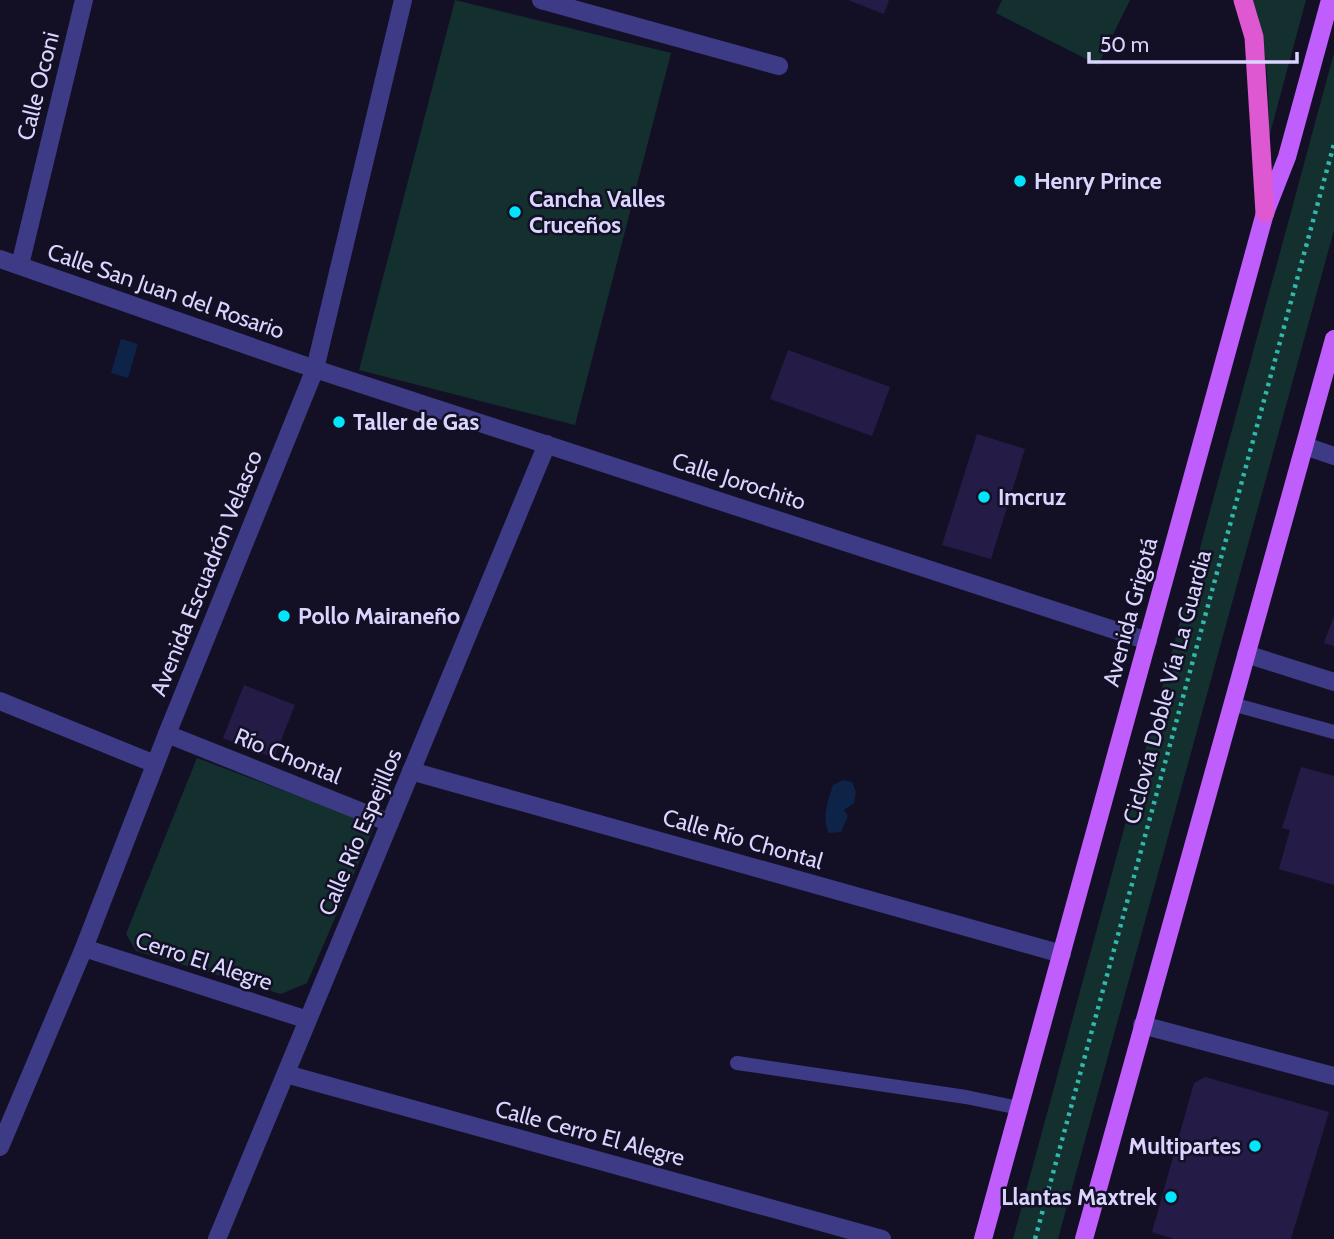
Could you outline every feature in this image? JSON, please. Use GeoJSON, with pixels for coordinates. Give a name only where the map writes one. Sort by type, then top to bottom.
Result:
{"type":"FeatureCollection","features":[{"type":"Feature","properties":{"kind":"highway"},"geometry":{"type":"LineString","coordinates":[[1243,0],[1255,51],[1265,213]]}},
{"type":"Feature","properties":{"kind":"main road","name":"Avenida Grigotá"},"geometry":{"type":"LineString","coordinates":[[983,1239],[1265,213],[1287,157],[1330,0]]}},
{"type":"Feature","properties":{"kind":"main road"},"geometry":{"type":"LineString","coordinates":[[1084,1239],[1334,339]]}},
{"type":"Feature","properties":{"kind":"street","name":"Calle Oconi"},"geometry":{"type":"LineString","coordinates":[[20,265],[84,0]]}},
{"type":"Feature","properties":{"kind":"street","name":"Avenida Escuadrón Velasco"},"geometry":{"type":"LineString","coordinates":[[0,1147],[84,948],[155,764],[315,369],[403,0]]}},
{"type":"Feature","properties":{"kind":"street"},"geometry":{"type":"LineString","coordinates":[[541,0],[779,66]]}},
{"type":"Feature","properties":{"kind":"street","name":"Calle San Juan del Rosario"},"geometry":{"type":"LineString","coordinates":[[0,259],[315,369]]}},
{"type":"Feature","properties":{"kind":"street","name":"Calle Jorochito"},"geometry":{"type":"LineString","coordinates":[[315,369],[1148,640]]}},
{"type":"Feature","properties":{"kind":"street","name":"Calle Río Espejillos"},"geometry":{"type":"LineString","coordinates":[[217,1239],[547,443]]}},
{"type":"Feature","properties":{"kind":"street"},"geometry":{"type":"LineString","coordinates":[[1305,446],[1334,456]]}},
{"type":"Feature","properties":{"kind":"street"},"geometry":{"type":"LineString","coordinates":[[1246,654],[1334,682]]}},
{"type":"Feature","properties":{"kind":"street"},"geometry":{"type":"LineString","coordinates":[[0,701],[155,764]]}},
{"type":"Feature","properties":{"kind":"street","name":"Río Chontal"},"geometry":{"type":"LineString","coordinates":[[167,734],[390,823]]}},
{"type":"Feature","properties":{"kind":"street","name":"Calle Río Chontal"},"geometry":{"type":"LineString","coordinates":[[411,771],[1062,954]]}},
{"type":"Feature","properties":{"kind":"street","name":"Cerro El Alegre"},"geometry":{"type":"LineString","coordinates":[[84,948],[308,1020]]}},
{"type":"Feature","properties":{"kind":"street"},"geometry":{"type":"LineString","coordinates":[[1142,1025],[1334,1076]]}},
{"type":"Feature","properties":{"kind":"street","name":"Calle Cerro El Alegre"},"geometry":{"type":"LineString","coordinates":[[286,1074],[882,1239]]}},
{"type":"Feature","properties":{"kind":"lane"},"geometry":{"type":"LineString","coordinates":[[1232,704],[1334,732]]}},
{"type":"Feature","properties":{"kind":"lane"},"geometry":{"type":"LineString","coordinates":[[737,1063],[966,1097],[1019,1108]]}},
{"type":"Feature","properties":{"kind":"path","name":"Ciclovía Doble Vía La Guardia"},"geometry":{"type":"LineString","coordinates":[[1035,1239],[1334,144]]}},
{"type":"Feature","properties":{"kind":"green space","name":"Cancha Valles Cruceños"},"geometry":{"type":"Polygon","coordinates":[[[455,0],[671,53],[575,425],[359,370],[455,0]]]}},
{"type":"Feature","properties":{"kind":"green space"},"geometry":{"type":"Polygon","coordinates":[[[1002,0],[1130,0],[1098,65],[996,13],[1002,0]]]}},
{"type":"Feature","properties":{"kind":"green space"},"geometry":{"type":"Polygon","coordinates":[[[1252,0],[1306,0],[1269,137],[1264,51],[1252,0]]]}},
{"type":"Feature","properties":{"kind":"green space"},"geometry":{"type":"Polygon","coordinates":[[[1334,53],[1334,230],[1058,1239],[1013,1239],[1334,53]]]}},
{"type":"Feature","properties":{"kind":"green space"},"geometry":{"type":"Polygon","coordinates":[[[197,758],[375,825],[307,983],[281,994],[136,951],[126,934],[197,758]]]}},
{"type":"Feature","properties":{"kind":"water"},"geometry":{"type":"Polygon","coordinates":[[[121,339],[138,344],[128,378],[111,373],[121,339]]]}},
{"type":"Feature","properties":{"kind":"water"},"geometry":{"type":"Polygon","coordinates":[[[843,780],[852,782],[856,792],[854,803],[844,810],[848,816],[841,832],[829,833],[825,815],[827,803],[833,785],[843,780]]]}},
{"type":"Feature","properties":{"kind":"building"},"geometry":{"type":"Polygon","coordinates":[[[848,0],[889,0],[884,14],[848,0]]]}},
{"type":"Feature","properties":{"kind":"building"},"geometry":{"type":"Polygon","coordinates":[[[788,350],[890,387],[872,436],[770,399],[788,350]]]}},
{"type":"Feature","properties":{"kind":"building","name":"Imcruz"},"geometry":{"type":"Polygon","coordinates":[[[977,434],[1025,449],[991,559],[942,545],[977,434]]]}},
{"type":"Feature","properties":{"kind":"building"},"geometry":{"type":"Polygon","coordinates":[[[1334,616],[1334,646],[1324,643],[1334,616]]]}},
{"type":"Feature","properties":{"kind":"building"},"geometry":{"type":"Polygon","coordinates":[[[244,685],[295,705],[274,758],[223,738],[244,685]]]}},
{"type":"Feature","properties":{"kind":"building"},"geometry":{"type":"Polygon","coordinates":[[[1301,767],[1334,776],[1334,885],[1279,869],[1290,830],[1282,828],[1301,767]]]}},
{"type":"Feature","properties":{"kind":"building"},"geometry":{"type":"Polygon","coordinates":[[[1205,1077],[1329,1112],[1291,1239],[1174,1239],[1152,1232],[1194,1083],[1205,1077]]]}},
{"type":"Feature","properties":{"kind":"place","name":"Henry Prince"},"geometry":{"type":"Point","coordinates":[1020,181]}},
{"type":"Feature","properties":{"kind":"place","name":"Cancha Valles Cruceños"},"geometry":{"type":"Point","coordinates":[515,212]}},
{"type":"Feature","properties":{"kind":"place","name":"Taller de Gas"},"geometry":{"type":"Point","coordinates":[339,422]}},
{"type":"Feature","properties":{"kind":"place","name":"Imcruz"},"geometry":{"type":"Point","coordinates":[984,497]}},
{"type":"Feature","properties":{"kind":"place","name":"Pollo Mairaneño"},"geometry":{"type":"Point","coordinates":[284,616]}},
{"type":"Feature","properties":{"kind":"place","name":"Multipartes"},"geometry":{"type":"Point","coordinates":[1255,1146]}},
{"type":"Feature","properties":{"kind":"place","name":"Llantas Maxtrek"},"geometry":{"type":"Point","coordinates":[1171,1197]}}]}
